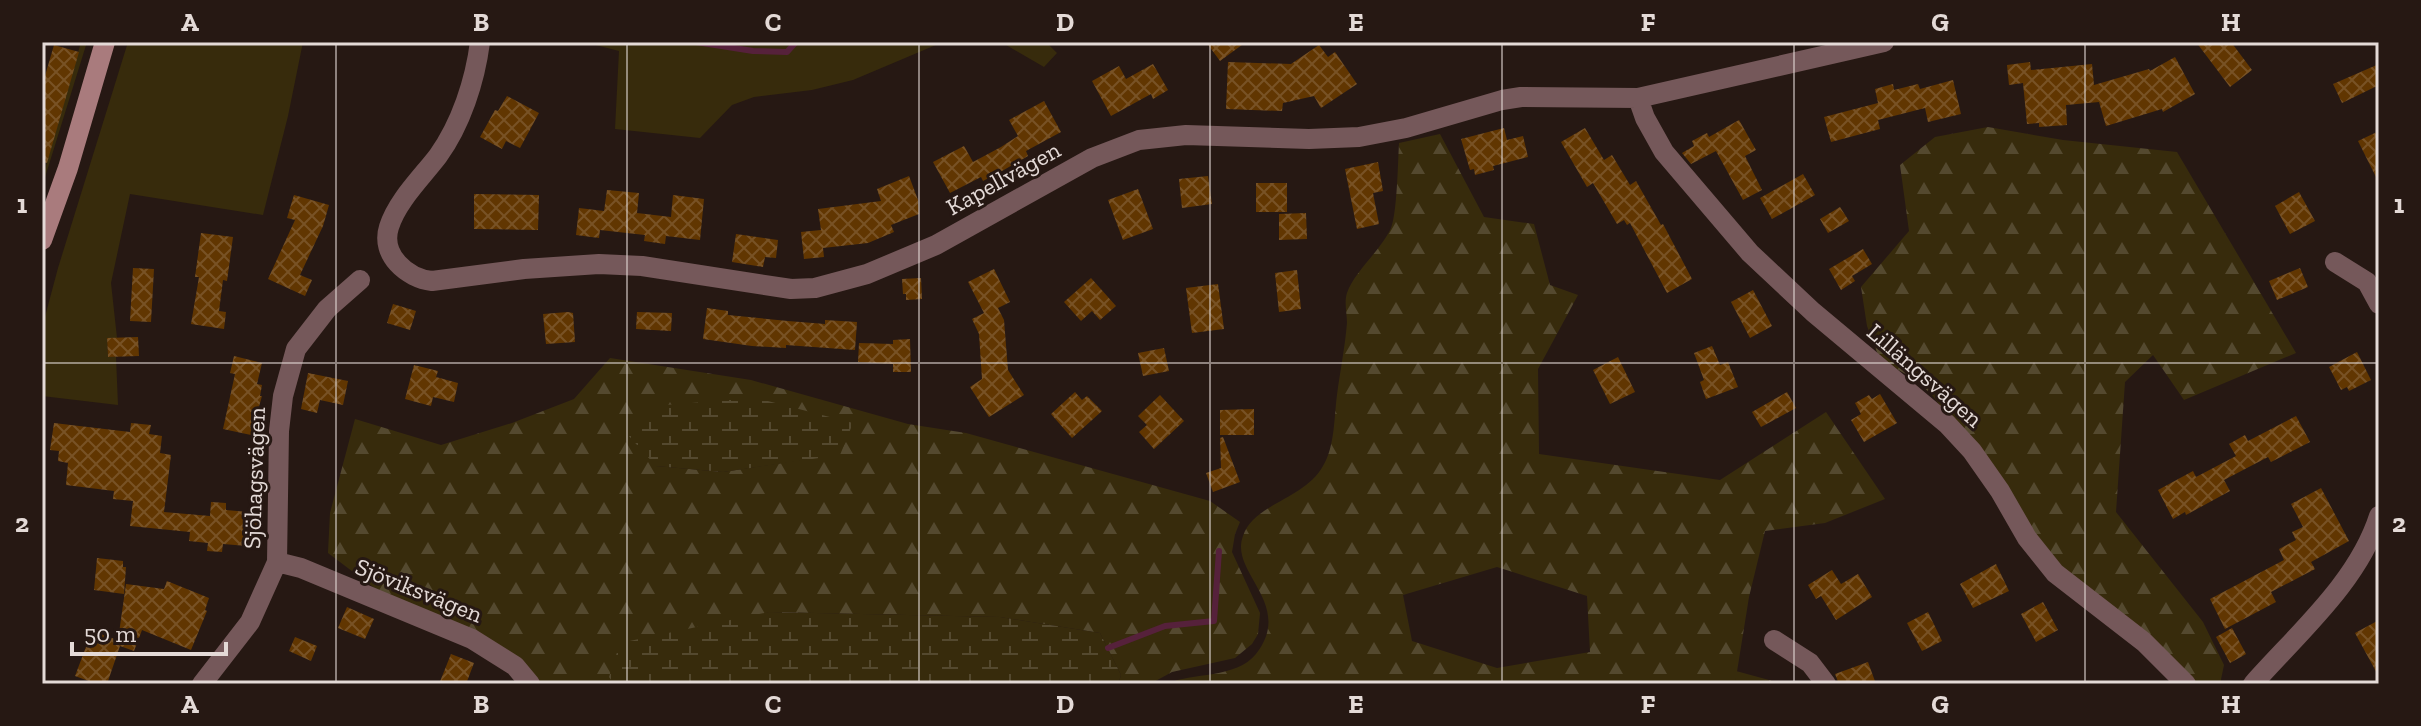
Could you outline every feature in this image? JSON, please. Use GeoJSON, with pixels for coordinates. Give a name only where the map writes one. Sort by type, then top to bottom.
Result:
{"type":"FeatureCollection","features":[{"type":"Feature","properties":{"kind":"street"},"geometry":{"type":"LineString","coordinates":[[42,240],[68,168],[105,42]]}},
{"type":"Feature","properties":{"kind":"street","name":"Kapellvägen"},"geometry":{"type":"LineString","coordinates":[[480,42],[473,81],[457,122],[440,153],[389,227],[387,242],[394,261],[407,273],[420,280],[443,280],[524,269],[599,264],[642,266],[791,289],[815,288],[867,274],[936,245],[1092,158],[1139,140],[1186,135],[1351,138],[1406,128],[1485,103],[1521,97],[1638,98],[1884,42]]}},
{"type":"Feature","properties":{"kind":"street","name":"Lillängsvägen"},"geometry":{"type":"LineString","coordinates":[[1638,98],[1664,152],[1750,253],[1813,312],[1947,424],[1972,451],[2027,538],[2055,573],[2144,642],[2186,684]]}},
{"type":"Feature","properties":{"kind":"street"},"geometry":{"type":"LineString","coordinates":[[2335,262],[2367,282],[2379,304]]}},
{"type":"Feature","properties":{"kind":"street","name":"Sjöhagsvägen"},"geometry":{"type":"LineString","coordinates":[[202,684],[250,622],[277,562],[279,431],[296,349],[327,309],[360,280]]}},
{"type":"Feature","properties":{"kind":"street"},"geometry":{"type":"LineString","coordinates":[[2253,684],[2347,577],[2369,542],[2379,516]]}},
{"type":"Feature","properties":{"kind":"street","name":"Sjöviksvägen"},"geometry":{"type":"LineString","coordinates":[[277,562],[301,568],[472,639],[515,666],[530,684]]}},
{"type":"Feature","properties":{"kind":"street"},"geometry":{"type":"LineString","coordinates":[[1774,640],[1810,663],[1826,684]]}},
{"type":"Feature","properties":{"kind":"green space"},"geometry":{"type":"Polygon","coordinates":[[[81,42],[87,42],[42,187],[42,179],[81,42]]]}},
{"type":"Feature","properties":{"kind":"green space"},"geometry":{"type":"Polygon","coordinates":[[[128,42],[303,42],[263,215],[130,194],[111,283],[117,338],[107,338],[108,357],[116,357],[118,405],[42,396],[42,328],[128,42]]]}},
{"type":"Feature","properties":{"kind":"green space"},"geometry":{"type":"Polygon","coordinates":[[[584,42],[943,42],[853,80],[812,90],[754,97],[732,105],[700,138],[615,129],[619,51],[584,42]]]}},
{"type":"Feature","properties":{"kind":"green space"},"geometry":{"type":"Polygon","coordinates":[[[1001,42],[1046,42],[1057,53],[1044,67],[1001,42]]]}},
{"type":"Feature","properties":{"kind":"green space"},"geometry":{"type":"Polygon","coordinates":[[[1988,127],[2063,140],[2177,152],[2296,353],[2184,400],[2153,355],[2125,382],[2116,512],[2203,622],[2224,665],[2220,684],[2196,684],[2179,666],[2049,556],[1933,396],[1915,379],[1880,360],[1867,326],[1861,287],[1909,231],[1900,165],[1935,137],[1988,127]]]}},
{"type":"Feature","properties":{"kind":"green space"},"geometry":{"type":"Polygon","coordinates":[[[1440,134],[1484,217],[1534,224],[1550,285],[1578,295],[1538,369],[1539,454],[1720,480],[1826,412],[1885,499],[1825,523],[1765,531],[1749,597],[1735,684],[1166,684],[1237,668],[1256,654],[1266,636],[1268,620],[1265,604],[1245,563],[1241,550],[1243,536],[1257,516],[1315,477],[1327,458],[1346,332],[1346,297],[1356,277],[1391,228],[1399,143],[1440,134]],[[1497,567],[1403,595],[1412,641],[1497,668],[1590,652],[1587,596],[1497,567]]]}},
{"type":"Feature","properties":{"kind":"green space"},"geometry":{"type":"Polygon","coordinates":[[[610,358],[751,380],[908,424],[966,433],[1210,501],[1240,522],[1232,552],[1260,613],[1258,634],[1252,644],[1235,658],[1172,672],[1150,684],[1118,684],[1121,675],[1100,633],[1000,617],[769,612],[609,676],[614,684],[537,684],[385,596],[328,553],[330,513],[355,419],[441,445],[512,423],[574,399],[610,358]],[[840,454],[656,466],[723,472],[840,454]]]}},
{"type":"Feature","properties":{"kind":"green space"},"geometry":{"type":"Polygon","coordinates":[[[756,398],[853,423],[840,455],[723,472],[656,466],[628,435],[653,406],[756,398]]]}},
{"type":"Feature","properties":{"kind":"green space"},"geometry":{"type":"Polygon","coordinates":[[[769,612],[1000,617],[1100,633],[1121,675],[1118,684],[614,684],[609,677],[620,643],[769,612]]]}},
{"type":"Feature","properties":{"kind":"green space"},"geometry":{"type":"Polygon","coordinates":[[[1736,671],[1784,684],[1735,684],[1736,671]]]}},
{"type":"Feature","properties":{"kind":"building"},"geometry":{"type":"Polygon","coordinates":[[[1206,42],[1246,42],[1220,61],[1206,42]]]}},
{"type":"Feature","properties":{"kind":"building"},"geometry":{"type":"Polygon","coordinates":[[[2196,42],[2231,42],[2252,70],[2230,87],[2196,42]]]}},
{"type":"Feature","properties":{"kind":"building"},"geometry":{"type":"Polygon","coordinates":[[[54,45],[79,52],[47,163],[42,162],[42,86],[54,45]]]}},
{"type":"Feature","properties":{"kind":"building"},"geometry":{"type":"Polygon","coordinates":[[[1319,45],[1328,57],[1335,52],[1357,84],[1321,108],[1314,96],[1283,103],[1282,111],[1226,109],[1228,62],[1291,64],[1319,45]]]}},
{"type":"Feature","properties":{"kind":"building"},"geometry":{"type":"Polygon","coordinates":[[[2175,57],[2195,94],[2163,112],[2162,109],[2106,126],[2099,102],[2066,105],[2067,125],[2039,127],[2039,123],[2027,124],[2023,83],[2009,85],[2007,65],[2030,62],[2031,70],[2092,64],[2094,85],[2150,71],[2175,57]]]}},
{"type":"Feature","properties":{"kind":"building"},"geometry":{"type":"Polygon","coordinates":[[[1153,64],[1168,90],[1153,99],[1151,94],[1111,116],[1092,81],[1119,66],[1126,79],[1153,64]]]}},
{"type":"Feature","properties":{"kind":"building"},"geometry":{"type":"Polygon","coordinates":[[[2379,64],[2379,85],[2342,103],[2333,84],[2379,64]]]}},
{"type":"Feature","properties":{"kind":"building"},"geometry":{"type":"Polygon","coordinates":[[[1953,80],[1961,114],[1928,122],[1925,108],[1878,120],[1880,129],[1831,142],[1824,117],[1878,103],[1875,89],[1893,84],[1894,90],[1918,84],[1920,89],[1953,80]]]}},
{"type":"Feature","properties":{"kind":"building"},"geometry":{"type":"Polygon","coordinates":[[[507,96],[539,113],[520,148],[506,141],[502,149],[480,137],[507,96]]]}},
{"type":"Feature","properties":{"kind":"building"},"geometry":{"type":"Polygon","coordinates":[[[1044,101],[1061,132],[1026,151],[1028,156],[1002,171],[983,181],[981,177],[950,193],[933,162],[964,146],[973,162],[1001,147],[1018,136],[1009,120],[1044,101]]]}},
{"type":"Feature","properties":{"kind":"building"},"geometry":{"type":"Polygon","coordinates":[[[1739,120],[1756,150],[1745,156],[1762,190],[1743,200],[1716,151],[1691,164],[1682,153],[1694,146],[1692,141],[1707,133],[1709,137],[1739,120]]]}},
{"type":"Feature","properties":{"kind":"building"},"geometry":{"type":"Polygon","coordinates":[[[1504,128],[1507,140],[1523,136],[1528,157],[1493,166],[1494,170],[1475,175],[1474,169],[1470,170],[1461,139],[1504,128]]]}},
{"type":"Feature","properties":{"kind":"building"},"geometry":{"type":"Polygon","coordinates":[[[1585,128],[1604,160],[1612,155],[1630,185],[1636,181],[1692,279],[1667,293],[1630,223],[1627,225],[1624,220],[1617,224],[1593,183],[1587,187],[1561,142],[1585,128]]]}},
{"type":"Feature","properties":{"kind":"building"},"geometry":{"type":"Polygon","coordinates":[[[2379,131],[2379,183],[2358,141],[2379,131]]]}},
{"type":"Feature","properties":{"kind":"building"},"geometry":{"type":"Polygon","coordinates":[[[1378,162],[1383,191],[1373,193],[1379,224],[1357,229],[1345,169],[1378,162]]]}},
{"type":"Feature","properties":{"kind":"building"},"geometry":{"type":"Polygon","coordinates":[[[1803,174],[1815,195],[1772,219],[1760,198],[1803,174]]]}},
{"type":"Feature","properties":{"kind":"building"},"geometry":{"type":"Polygon","coordinates":[[[909,176],[918,200],[919,214],[891,225],[894,232],[868,243],[823,248],[824,257],[804,259],[801,232],[821,230],[818,209],[881,201],[877,189],[909,176]]]}},
{"type":"Feature","properties":{"kind":"building"},"geometry":{"type":"Polygon","coordinates":[[[1208,176],[1212,204],[1182,208],[1179,179],[1208,176]]]}},
{"type":"Feature","properties":{"kind":"building"},"geometry":{"type":"Polygon","coordinates":[[[1256,183],[1287,183],[1287,212],[1256,212],[1256,183]]]}},
{"type":"Feature","properties":{"kind":"building"},"geometry":{"type":"Polygon","coordinates":[[[1138,189],[1153,229],[1123,240],[1108,200],[1138,189]]]}},
{"type":"Feature","properties":{"kind":"building"},"geometry":{"type":"Polygon","coordinates":[[[607,190],[639,193],[637,213],[671,217],[673,195],[704,199],[700,240],[666,236],[665,244],[644,241],[645,235],[600,230],[599,238],[576,235],[579,208],[604,211],[607,190]]]}},
{"type":"Feature","properties":{"kind":"building"},"geometry":{"type":"Polygon","coordinates":[[[2299,192],[2315,221],[2290,234],[2275,206],[2299,192]]]}},
{"type":"Feature","properties":{"kind":"building"},"geometry":{"type":"Polygon","coordinates":[[[474,194],[539,195],[538,230],[474,229],[474,194]]]}},
{"type":"Feature","properties":{"kind":"building"},"geometry":{"type":"Polygon","coordinates":[[[294,195],[329,205],[323,226],[300,275],[312,280],[305,296],[268,279],[295,220],[287,218],[294,195]]]}},
{"type":"Feature","properties":{"kind":"building"},"geometry":{"type":"Polygon","coordinates":[[[1840,207],[1849,221],[1828,233],[1820,219],[1840,207]]]}},
{"type":"Feature","properties":{"kind":"building"},"geometry":{"type":"Polygon","coordinates":[[[1306,213],[1307,239],[1279,240],[1279,214],[1306,213]]]}},
{"type":"Feature","properties":{"kind":"building"},"geometry":{"type":"Polygon","coordinates":[[[201,233],[233,237],[219,311],[226,312],[224,329],[191,324],[199,277],[195,277],[201,233]]]}},
{"type":"Feature","properties":{"kind":"building"},"geometry":{"type":"Polygon","coordinates":[[[736,234],[778,240],[776,258],[765,257],[763,267],[732,262],[736,234]]]}},
{"type":"Feature","properties":{"kind":"building"},"geometry":{"type":"Polygon","coordinates":[[[1863,249],[1872,264],[1852,276],[1855,281],[1841,290],[1829,269],[1863,249]]]}},
{"type":"Feature","properties":{"kind":"building"},"geometry":{"type":"Polygon","coordinates":[[[133,268],[154,269],[151,322],[130,321],[133,268]]]}},
{"type":"Feature","properties":{"kind":"building"},"geometry":{"type":"Polygon","coordinates":[[[2300,268],[2308,287],[2277,300],[2269,281],[2300,268]]]}},
{"type":"Feature","properties":{"kind":"building"},"geometry":{"type":"Polygon","coordinates":[[[994,269],[1010,302],[998,308],[1004,320],[1008,370],[1024,395],[989,417],[970,387],[982,379],[979,334],[972,319],[984,313],[968,282],[994,269]]]}},
{"type":"Feature","properties":{"kind":"building"},"geometry":{"type":"Polygon","coordinates":[[[1297,270],[1301,309],[1279,312],[1275,273],[1297,270]]]}},
{"type":"Feature","properties":{"kind":"building"},"geometry":{"type":"Polygon","coordinates":[[[921,278],[922,299],[906,300],[902,279],[921,278]]]}},
{"type":"Feature","properties":{"kind":"building"},"geometry":{"type":"Polygon","coordinates":[[[1091,278],[1116,306],[1100,320],[1092,311],[1081,321],[1064,302],[1091,278]]]}},
{"type":"Feature","properties":{"kind":"building"},"geometry":{"type":"Polygon","coordinates":[[[1218,284],[1224,329],[1192,333],[1186,288],[1218,284]]]}},
{"type":"Feature","properties":{"kind":"building"},"geometry":{"type":"Polygon","coordinates":[[[1753,290],[1772,326],[1750,338],[1731,302],[1753,290]]]}},
{"type":"Feature","properties":{"kind":"building"},"geometry":{"type":"Polygon","coordinates":[[[393,304],[416,311],[410,330],[387,323],[393,304]]]}},
{"type":"Feature","properties":{"kind":"building"},"geometry":{"type":"Polygon","coordinates":[[[707,308],[728,311],[728,315],[788,321],[825,324],[825,320],[857,322],[855,350],[752,346],[703,339],[707,308]]]}},
{"type":"Feature","properties":{"kind":"building"},"geometry":{"type":"Polygon","coordinates":[[[637,312],[672,313],[671,331],[636,329],[637,312]]]}},
{"type":"Feature","properties":{"kind":"building"},"geometry":{"type":"Polygon","coordinates":[[[573,313],[575,342],[546,344],[543,314],[573,313]]]}},
{"type":"Feature","properties":{"kind":"building"},"geometry":{"type":"Polygon","coordinates":[[[138,337],[139,356],[108,357],[107,338],[138,337]]]}},
{"type":"Feature","properties":{"kind":"building"},"geometry":{"type":"Polygon","coordinates":[[[910,339],[911,372],[893,372],[893,364],[858,362],[859,343],[893,344],[893,340],[910,339]]]}},
{"type":"Feature","properties":{"kind":"building"},"geometry":{"type":"Polygon","coordinates":[[[1712,346],[1720,365],[1728,362],[1738,387],[1706,399],[1700,382],[1704,380],[1694,353],[1712,346]]]}},
{"type":"Feature","properties":{"kind":"building"},"geometry":{"type":"Polygon","coordinates":[[[1164,348],[1169,371],[1143,376],[1138,353],[1164,348]]]}},
{"type":"Feature","properties":{"kind":"building"},"geometry":{"type":"Polygon","coordinates":[[[2357,352],[2371,380],[2349,391],[2347,387],[2341,390],[2329,367],[2357,352]]]}},
{"type":"Feature","properties":{"kind":"building"},"geometry":{"type":"Polygon","coordinates":[[[234,356],[262,363],[257,384],[262,385],[262,396],[251,435],[223,429],[235,374],[230,373],[234,356]]]}},
{"type":"Feature","properties":{"kind":"building"},"geometry":{"type":"Polygon","coordinates":[[[1618,357],[1635,392],[1610,404],[1593,370],[1618,357]]]}},
{"type":"Feature","properties":{"kind":"building"},"geometry":{"type":"Polygon","coordinates":[[[414,365],[438,371],[436,377],[458,383],[454,402],[433,397],[431,406],[405,399],[414,365]]]}},
{"type":"Feature","properties":{"kind":"building"},"geometry":{"type":"Polygon","coordinates":[[[308,373],[348,381],[343,405],[320,400],[317,413],[301,409],[308,373]]]}},
{"type":"Feature","properties":{"kind":"building"},"geometry":{"type":"Polygon","coordinates":[[[1075,392],[1082,400],[1087,396],[1102,411],[1072,438],[1051,414],[1075,392]]]}},
{"type":"Feature","properties":{"kind":"building"},"geometry":{"type":"Polygon","coordinates":[[[1787,392],[1796,408],[1761,427],[1752,412],[1787,392]]]}},
{"type":"Feature","properties":{"kind":"building"},"geometry":{"type":"Polygon","coordinates":[[[1880,394],[1897,423],[1864,442],[1851,420],[1861,414],[1855,403],[1869,395],[1872,399],[1880,394]]]}},
{"type":"Feature","properties":{"kind":"building"},"geometry":{"type":"Polygon","coordinates":[[[1160,395],[1184,421],[1154,449],[1139,432],[1147,425],[1138,416],[1160,395]]]}},
{"type":"Feature","properties":{"kind":"building"},"geometry":{"type":"Polygon","coordinates":[[[1254,409],[1254,435],[1220,435],[1220,410],[1254,409]]]}},
{"type":"Feature","properties":{"kind":"building"},"geometry":{"type":"Polygon","coordinates":[[[2296,416],[2310,442],[2271,462],[2268,457],[2224,480],[2230,491],[2173,519],[2158,490],[2193,471],[2196,477],[2236,456],[2229,444],[2245,435],[2248,441],[2296,416]]]}},
{"type":"Feature","properties":{"kind":"building"},"geometry":{"type":"Polygon","coordinates":[[[54,423],[130,432],[131,423],[151,425],[149,434],[162,436],[160,453],[171,455],[164,512],[210,516],[211,502],[226,503],[226,510],[260,513],[258,547],[223,544],[222,552],[207,551],[208,543],[189,541],[190,532],[130,526],[133,501],[113,499],[114,491],[66,485],[68,463],[58,461],[59,451],[50,450],[54,423]]]}},
{"type":"Feature","properties":{"kind":"building"},"geometry":{"type":"Polygon","coordinates":[[[1223,437],[1240,482],[1213,492],[1206,473],[1221,468],[1220,438],[1223,437]]]}},
{"type":"Feature","properties":{"kind":"building"},"geometry":{"type":"Polygon","coordinates":[[[2321,488],[2349,541],[2311,562],[2315,569],[2271,592],[2276,602],[2225,629],[2210,599],[2284,560],[2279,549],[2296,540],[2292,532],[2303,527],[2291,504],[2321,488]]]}},
{"type":"Feature","properties":{"kind":"building"},"geometry":{"type":"Polygon","coordinates":[[[97,558],[123,561],[123,567],[126,567],[124,594],[94,590],[97,558]]]}},
{"type":"Feature","properties":{"kind":"building"},"geometry":{"type":"Polygon","coordinates":[[[1996,564],[2009,591],[1973,608],[1960,584],[1996,564]]]}},
{"type":"Feature","properties":{"kind":"building"},"geometry":{"type":"Polygon","coordinates":[[[1832,570],[1841,584],[1858,574],[1872,597],[1836,620],[1821,596],[1816,599],[1808,585],[1832,570]]]}},
{"type":"Feature","properties":{"kind":"building"},"geometry":{"type":"Polygon","coordinates":[[[167,581],[209,598],[191,650],[142,630],[134,651],[120,646],[107,684],[97,684],[75,676],[92,631],[118,640],[126,584],[164,589],[167,581]]]}},
{"type":"Feature","properties":{"kind":"building"},"geometry":{"type":"Polygon","coordinates":[[[2043,602],[2058,630],[2036,642],[2021,614],[2043,602]]]}},
{"type":"Feature","properties":{"kind":"building"},"geometry":{"type":"Polygon","coordinates":[[[347,607],[374,619],[365,639],[338,628],[347,607]]]}},
{"type":"Feature","properties":{"kind":"building"},"geometry":{"type":"Polygon","coordinates":[[[1928,612],[1942,641],[1922,651],[1907,623],[1928,612]]]}},
{"type":"Feature","properties":{"kind":"building"},"geometry":{"type":"Polygon","coordinates":[[[2379,620],[2379,677],[2355,633],[2379,620]]]}},
{"type":"Feature","properties":{"kind":"building"},"geometry":{"type":"Polygon","coordinates":[[[2232,628],[2246,654],[2230,663],[2216,637],[2232,628]]]}},
{"type":"Feature","properties":{"kind":"building"},"geometry":{"type":"Polygon","coordinates":[[[295,637],[317,646],[311,661],[289,651],[295,637]]]}},
{"type":"Feature","properties":{"kind":"building"},"geometry":{"type":"Polygon","coordinates":[[[451,654],[474,663],[466,684],[439,684],[451,654]]]}},
{"type":"Feature","properties":{"kind":"building"},"geometry":{"type":"Polygon","coordinates":[[[1868,662],[1876,684],[1839,684],[1835,674],[1868,662]]]}},
{"type":"Feature","properties":{"kind":"waterway"},"geometry":{"type":"LineString","coordinates":[[696,42],[753,51],[787,52],[796,42]]}},
{"type":"Feature","properties":{"kind":"waterway"},"geometry":{"type":"LineString","coordinates":[[1108,648],[1165,626],[1214,621],[1219,551]]}}]}
